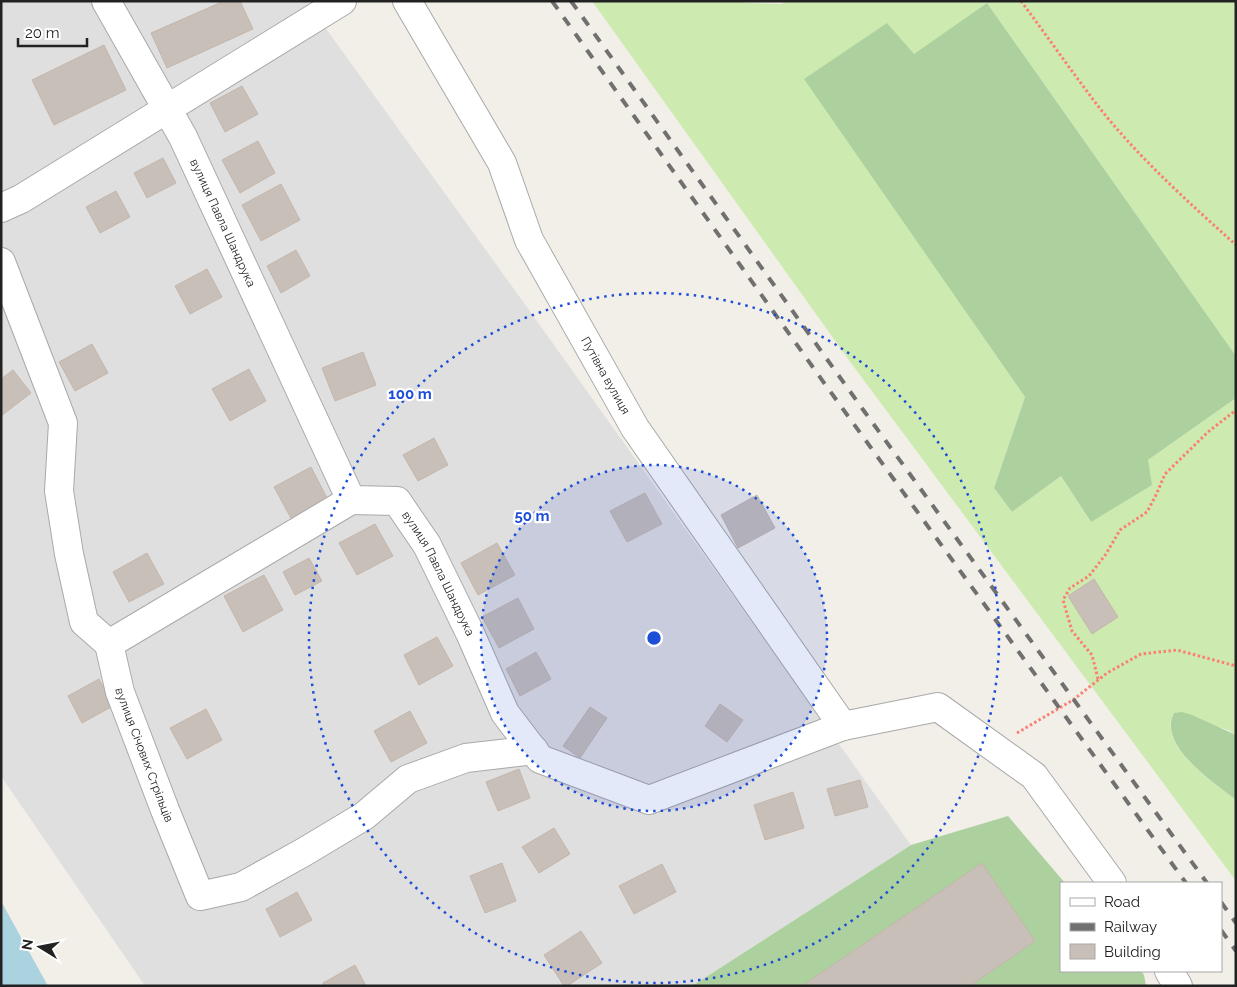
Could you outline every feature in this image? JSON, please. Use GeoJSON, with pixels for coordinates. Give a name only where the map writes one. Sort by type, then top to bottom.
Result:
{"type":"FeatureCollection","features":[{"type":"Feature","properties":{"kind":"street","name":"вулиця Павла Шандрука"},"geometry":{"type":"LineString","coordinates":[[106,1],[183,137],[351,500],[397,501],[427,545],[470,633],[505,713],[540,759],[649,800],[843,726],[938,707],[1034,776],[1111,882]]}},
{"type":"Feature","properties":{"kind":"street"},"geometry":{"type":"LineString","coordinates":[[1,208],[21,199],[342,1]]}},
{"type":"Feature","properties":{"kind":"street","name":"Путівна вулиця"},"geometry":{"type":"LineString","coordinates":[[407,1],[502,163],[529,240],[635,428],[843,726]]}},
{"type":"Feature","properties":{"kind":"street"},"geometry":{"type":"LineString","coordinates":[[1,262],[63,423],[59,492],[69,554],[84,622],[109,644],[351,500]]}},
{"type":"Feature","properties":{"kind":"street","name":"вулиця Січових Стрільців"},"geometry":{"type":"LineString","coordinates":[[109,644],[120,692],[200,896],[241,887],[304,852],[364,816],[408,779],[466,758],[534,750]]}},
{"type":"Feature","properties":{"kind":"street"},"geometry":{"type":"LineString","coordinates":[[1170,972],[1178,986]]}},
{"type":"Feature","properties":{"kind":"path"},"geometry":{"type":"LineString","coordinates":[[1021,1],[1099,107],[1138,152],[1199,212],[1236,245]]}},
{"type":"Feature","properties":{"kind":"path"},"geometry":{"type":"LineString","coordinates":[[1098,679],[1092,655],[1072,631],[1063,600],[1070,588],[1089,576],[1106,554],[1120,530],[1147,512],[1165,474],[1208,432],[1236,410]]}},
{"type":"Feature","properties":{"kind":"path"},"geometry":{"type":"LineString","coordinates":[[992,746],[1073,700],[1098,679],[1141,654],[1177,650],[1236,666]]}},
{"type":"Feature","properties":{"kind":"shaded area"},"geometry":{"type":"Polygon","coordinates":[[[1,1],[306,1],[911,845],[692,986],[145,986],[1,776],[1,1]]]}},
{"type":"Feature","properties":{"kind":"green space"},"geometry":{"type":"Polygon","coordinates":[[[592,1],[742,1],[746,3],[781,4],[787,1],[1236,1],[1236,356],[987,3],[914,55],[887,24],[805,79],[1025,397],[994,488],[1012,512],[1061,476],[1091,522],[1148,460],[1236,398],[1236,735],[1228,730],[1174,713],[1171,725],[1173,738],[1190,762],[1236,800],[1236,881],[851,363],[592,1]]]}},
{"type":"Feature","properties":{"kind":"green space"},"geometry":{"type":"Polygon","coordinates":[[[987,3],[1236,356],[1236,398],[1148,460],[1152,485],[1091,522],[1061,476],[1012,512],[994,488],[1025,397],[804,79],[887,23],[914,54],[987,3]]]}},
{"type":"Feature","properties":{"kind":"green space"},"geometry":{"type":"Polygon","coordinates":[[[1182,712],[1236,735],[1236,800],[1202,773],[1180,750],[1173,738],[1171,725],[1174,713],[1182,712]]]}},
{"type":"Feature","properties":{"kind":"green space"},"geometry":{"type":"Polygon","coordinates":[[[1008,816],[1064,882],[1060,882],[1060,972],[1142,972],[1146,986],[692,986],[911,845],[1008,816]]]}},
{"type":"Feature","properties":{"kind":"water"},"geometry":{"type":"Polygon","coordinates":[[[1,901],[48,986],[1,986],[1,901]]]}},
{"type":"Feature","properties":{"kind":"building"},"geometry":{"type":"Polygon","coordinates":[[[224,1],[240,1],[253,29],[167,68],[151,33],[224,1]]]}},
{"type":"Feature","properties":{"kind":"building"},"geometry":{"type":"Polygon","coordinates":[[[104,45],[126,90],[54,125],[32,80],[104,45]]]}},
{"type":"Feature","properties":{"kind":"building"},"geometry":{"type":"Polygon","coordinates":[[[242,86],[258,114],[225,132],[210,103],[242,86]]]}},
{"type":"Feature","properties":{"kind":"building"},"geometry":{"type":"Polygon","coordinates":[[[258,141],[275,173],[240,193],[222,160],[258,141]]]}},
{"type":"Feature","properties":{"kind":"building"},"geometry":{"type":"Polygon","coordinates":[[[163,158],[176,183],[147,198],[134,173],[163,158]]]}},
{"type":"Feature","properties":{"kind":"building"},"geometry":{"type":"Polygon","coordinates":[[[281,184],[300,220],[261,241],[242,205],[281,184]]]}},
{"type":"Feature","properties":{"kind":"building"},"geometry":{"type":"Polygon","coordinates":[[[116,191],[130,217],[100,233],[86,207],[116,191]]]}},
{"type":"Feature","properties":{"kind":"building"},"geometry":{"type":"Polygon","coordinates":[[[296,250],[310,276],[281,293],[267,266],[296,250]]]}},
{"type":"Feature","properties":{"kind":"building"},"geometry":{"type":"Polygon","coordinates":[[[207,269],[222,297],[190,314],[175,286],[207,269]]]}},
{"type":"Feature","properties":{"kind":"building"},"geometry":{"type":"Polygon","coordinates":[[[92,344],[108,373],[75,391],[59,362],[92,344]]]}},
{"type":"Feature","properties":{"kind":"building"},"geometry":{"type":"Polygon","coordinates":[[[363,352],[376,385],[335,401],[322,368],[363,352]]]}},
{"type":"Feature","properties":{"kind":"building"},"geometry":{"type":"Polygon","coordinates":[[[249,369],[266,401],[230,421],[212,389],[249,369]]]}},
{"type":"Feature","properties":{"kind":"building"},"geometry":{"type":"Polygon","coordinates":[[[13,370],[31,393],[1,416],[1,379],[13,370]]]}},
{"type":"Feature","properties":{"kind":"building"},"geometry":{"type":"Polygon","coordinates":[[[434,438],[448,465],[418,481],[403,455],[434,438]]]}},
{"type":"Feature","properties":{"kind":"building"},"geometry":{"type":"Polygon","coordinates":[[[311,467],[328,500],[292,520],[274,487],[311,467]]]}},
{"type":"Feature","properties":{"kind":"building"},"geometry":{"type":"Polygon","coordinates":[[[645,493],[662,524],[627,542],[610,511],[645,493]]]}},
{"type":"Feature","properties":{"kind":"building"},"geometry":{"type":"Polygon","coordinates":[[[757,495],[775,528],[738,548],[721,515],[757,495]]]}},
{"type":"Feature","properties":{"kind":"building"},"geometry":{"type":"Polygon","coordinates":[[[375,524],[393,556],[357,575],[339,543],[375,524]]]}},
{"type":"Feature","properties":{"kind":"building"},"geometry":{"type":"Polygon","coordinates":[[[497,543],[515,575],[478,595],[461,563],[497,543]]]}},
{"type":"Feature","properties":{"kind":"building"},"geometry":{"type":"Polygon","coordinates":[[[147,553],[164,584],[129,602],[113,572],[147,553]]]}},
{"type":"Feature","properties":{"kind":"building"},"geometry":{"type":"Polygon","coordinates":[[[309,558],[322,581],[295,595],[283,572],[309,558]]]}},
{"type":"Feature","properties":{"kind":"building"},"geometry":{"type":"Polygon","coordinates":[[[264,575],[283,610],[243,632],[224,596],[264,575]]]}},
{"type":"Feature","properties":{"kind":"building"},"geometry":{"type":"Polygon","coordinates":[[[1094,579],[1118,617],[1092,634],[1068,596],[1094,579]]]}},
{"type":"Feature","properties":{"kind":"building"},"geometry":{"type":"Polygon","coordinates":[[[518,598],[534,629],[499,648],[482,617],[518,598]]]}},
{"type":"Feature","properties":{"kind":"building"},"geometry":{"type":"Polygon","coordinates":[[[437,637],[453,666],[419,685],[404,655],[437,637]]]}},
{"type":"Feature","properties":{"kind":"building"},"geometry":{"type":"Polygon","coordinates":[[[536,652],[551,679],[520,696],[506,669],[536,652]]]}},
{"type":"Feature","properties":{"kind":"building"},"geometry":{"type":"Polygon","coordinates":[[[99,679],[113,706],[82,723],[68,696],[99,679]]]}},
{"type":"Feature","properties":{"kind":"building"},"geometry":{"type":"Polygon","coordinates":[[[720,704],[743,720],[727,742],[705,726],[720,704]]]}},
{"type":"Feature","properties":{"kind":"building"},"geometry":{"type":"Polygon","coordinates":[[[590,707],[607,718],[580,758],[563,746],[590,707]]]}},
{"type":"Feature","properties":{"kind":"building"},"geometry":{"type":"Polygon","coordinates":[[[206,709],[222,740],[187,759],[170,728],[206,709]]]}},
{"type":"Feature","properties":{"kind":"building"},"geometry":{"type":"Polygon","coordinates":[[[410,711],[427,743],[391,762],[374,731],[410,711]]]}},
{"type":"Feature","properties":{"kind":"building"},"geometry":{"type":"Polygon","coordinates":[[[519,769],[530,798],[498,811],[486,782],[519,769]]]}},
{"type":"Feature","properties":{"kind":"building"},"geometry":{"type":"Polygon","coordinates":[[[860,780],[868,807],[835,816],[827,789],[860,780]]]}},
{"type":"Feature","properties":{"kind":"building"},"geometry":{"type":"Polygon","coordinates":[[[793,792],[804,828],[765,840],[754,805],[793,792]]]}},
{"type":"Feature","properties":{"kind":"building"},"geometry":{"type":"Polygon","coordinates":[[[554,828],[570,854],[539,873],[522,847],[554,828]]]}},
{"type":"Feature","properties":{"kind":"building"},"geometry":{"type":"Polygon","coordinates":[[[502,863],[516,901],[485,913],[470,876],[502,863]]]}},
{"type":"Feature","properties":{"kind":"building"},"geometry":{"type":"Polygon","coordinates":[[[982,863],[1035,941],[970,986],[802,986],[982,863]]]}},
{"type":"Feature","properties":{"kind":"building"},"geometry":{"type":"Polygon","coordinates":[[[662,864],[676,892],[634,914],[619,886],[662,864]]]}},
{"type":"Feature","properties":{"kind":"building"},"geometry":{"type":"Polygon","coordinates":[[[297,892],[312,920],[280,937],[266,909],[297,892]]]}},
{"type":"Feature","properties":{"kind":"building"},"geometry":{"type":"Polygon","coordinates":[[[581,931],[602,963],[567,986],[564,986],[544,955],[581,931]]]}},
{"type":"Feature","properties":{"kind":"building"},"geometry":{"type":"Polygon","coordinates":[[[355,965],[366,986],[324,986],[323,983],[355,965]]]}},
{"type":"Feature","properties":{"kind":"railway"},"geometry":{"type":"LineString","coordinates":[[552,1],[827,387],[1185,882]]}},
{"type":"Feature","properties":{"kind":"railway"},"geometry":{"type":"LineString","coordinates":[[571,1],[864,411],[1206,882]]}},
{"type":"Feature","properties":{"kind":"railway"},"geometry":{"type":"LineString","coordinates":[[1222,903],[1236,923]]}},
{"type":"Feature","properties":{"kind":"railway"},"geometry":{"type":"LineString","coordinates":[[1222,931],[1236,951]]}}]}
